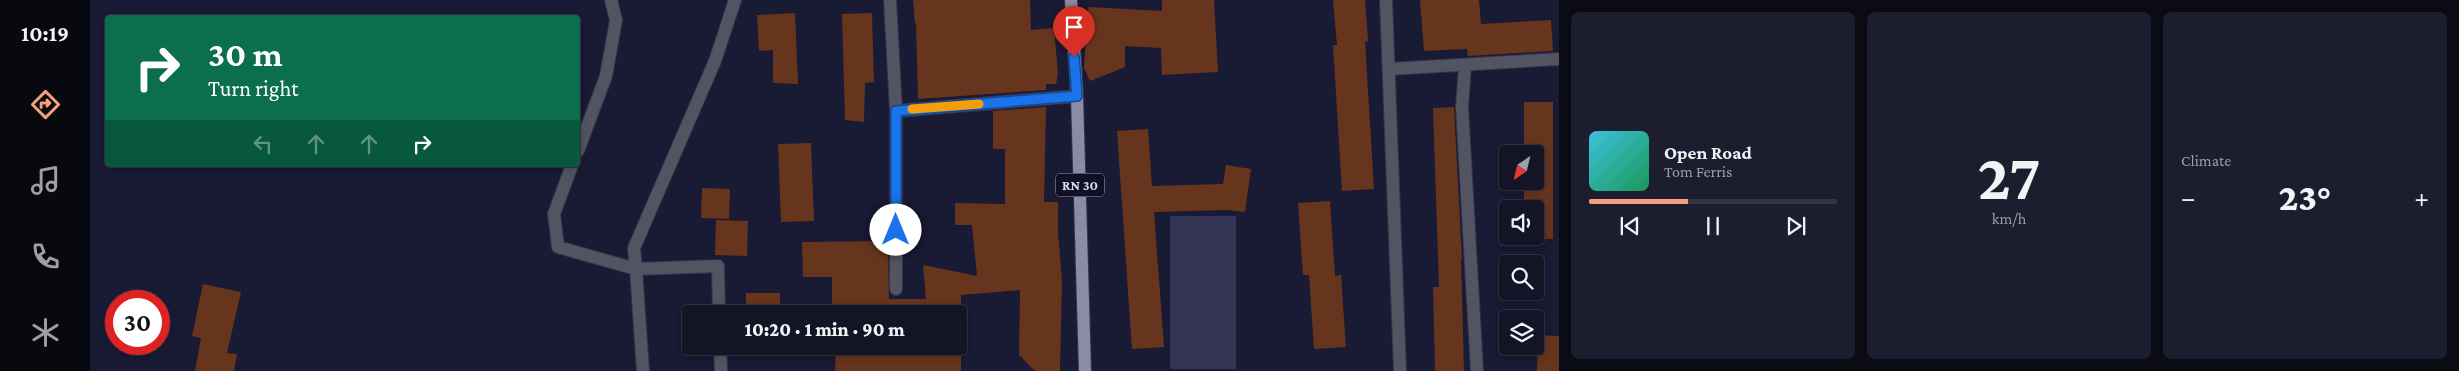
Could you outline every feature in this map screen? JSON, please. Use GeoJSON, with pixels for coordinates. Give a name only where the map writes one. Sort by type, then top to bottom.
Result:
{"type":"FeatureCollection","features":[{"type":"Feature","properties":{"kind":"main road","name":"RN 30"},"geometry":{"type":"LineString","coordinates":[[1071,0],[1077,96],[1085,371]]}},
{"type":"Feature","properties":{"kind":"street"},"geometry":{"type":"LineString","coordinates":[[580,146],[606,76],[616,20],[611,0]]}},
{"type":"Feature","properties":{"kind":"street"},"geometry":{"type":"LineString","coordinates":[[643,371],[634,248],[715,61],[735,0]]}},
{"type":"Feature","properties":{"kind":"street"},"geometry":{"type":"LineString","coordinates":[[890,0],[896,111],[896,289]]}},
{"type":"Feature","properties":{"kind":"street"},"geometry":{"type":"LineString","coordinates":[[1386,0],[1400,371]]}},
{"type":"Feature","properties":{"kind":"street"},"geometry":{"type":"LineString","coordinates":[[1389,69],[1559,59]]}},
{"type":"Feature","properties":{"kind":"street"},"geometry":{"type":"LineString","coordinates":[[1465,66],[1462,107],[1477,371]]}},
{"type":"Feature","properties":{"kind":"street"},"geometry":{"type":"LineString","coordinates":[[896,111],[1077,96]]}},
{"type":"Feature","properties":{"kind":"street"},"geometry":{"type":"LineString","coordinates":[[571,167],[554,214],[558,247],[636,269],[718,266],[719,305]]}},
{"type":"Feature","properties":{"kind":"street"},"geometry":{"type":"LineString","coordinates":[[720,355],[721,371]]}},
{"type":"Feature","properties":{"kind":"shaded area"},"geometry":{"type":"Polygon","coordinates":[[[1170,216],[1236,216],[1236,369],[1170,369],[1170,216]]]}},
{"type":"Feature","properties":{"kind":"building"},"geometry":{"type":"Polygon","coordinates":[[[913,0],[1030,0],[1031,30],[1054,28],[1058,74],[1056,84],[1046,84],[1046,90],[918,99],[916,23],[913,0]]]}},
{"type":"Feature","properties":{"kind":"building"},"geometry":{"type":"Polygon","coordinates":[[[1162,0],[1214,0],[1218,72],[1162,75],[1161,48],[1125,46],[1125,67],[1090,81],[1084,68],[1088,7],[1162,11],[1162,0]]]}},
{"type":"Feature","properties":{"kind":"building"},"geometry":{"type":"Polygon","coordinates":[[[1333,0],[1365,0],[1368,41],[1365,42],[1374,189],[1342,191],[1333,45],[1337,45],[1333,0]]]}},
{"type":"Feature","properties":{"kind":"building"},"geometry":{"type":"Polygon","coordinates":[[[1420,0],[1479,0],[1481,24],[1551,20],[1553,51],[1468,56],[1467,49],[1424,51],[1420,0]]]}},
{"type":"Feature","properties":{"kind":"building"},"geometry":{"type":"Polygon","coordinates":[[[795,13],[798,84],[773,83],[773,50],[759,51],[757,15],[795,13]]]}},
{"type":"Feature","properties":{"kind":"building"},"geometry":{"type":"Polygon","coordinates":[[[872,13],[874,82],[865,83],[864,122],[845,120],[842,14],[872,13]]]}},
{"type":"Feature","properties":{"kind":"building"},"geometry":{"type":"Polygon","coordinates":[[[1524,102],[1553,102],[1553,239],[1544,239],[1544,200],[1524,200],[1524,190],[1544,190],[1544,145],[1524,145],[1524,102]]]}},
{"type":"Feature","properties":{"kind":"building"},"geometry":{"type":"Polygon","coordinates":[[[1046,107],[1044,202],[1058,202],[1058,232],[1062,281],[1060,371],[1035,371],[1019,355],[1020,290],[961,295],[961,305],[832,305],[832,277],[803,277],[802,242],[888,241],[889,299],[926,299],[923,265],[977,276],[972,225],[955,225],[955,203],[1005,204],[1005,149],[993,149],[993,111],[1046,107]]]}},
{"type":"Feature","properties":{"kind":"building"},"geometry":{"type":"Polygon","coordinates":[[[1454,107],[1462,259],[1464,371],[1435,371],[1433,287],[1439,287],[1433,108],[1454,107]]]}},
{"type":"Feature","properties":{"kind":"building"},"geometry":{"type":"Polygon","coordinates":[[[1148,129],[1152,186],[1223,184],[1226,165],[1251,169],[1245,212],[1227,210],[1154,212],[1164,347],[1132,349],[1117,131],[1148,129]]]}},
{"type":"Feature","properties":{"kind":"building"},"geometry":{"type":"Polygon","coordinates":[[[811,143],[814,221],[781,222],[778,144],[811,143]]]}},
{"type":"Feature","properties":{"kind":"building"},"geometry":{"type":"Polygon","coordinates":[[[702,188],[730,189],[729,219],[701,218],[702,188]]]}},
{"type":"Feature","properties":{"kind":"building"},"geometry":{"type":"Polygon","coordinates":[[[1330,201],[1335,276],[1341,275],[1346,347],[1314,349],[1309,275],[1303,275],[1298,203],[1330,201]]]}},
{"type":"Feature","properties":{"kind":"building"},"geometry":{"type":"Polygon","coordinates":[[[716,220],[748,221],[747,256],[715,255],[716,220]]]}},
{"type":"Feature","properties":{"kind":"building"},"geometry":{"type":"Polygon","coordinates":[[[203,284],[241,292],[227,353],[237,354],[234,371],[195,371],[201,338],[192,336],[203,284]]]}},
{"type":"Feature","properties":{"kind":"building"},"geometry":{"type":"Polygon","coordinates":[[[746,293],[780,293],[780,305],[746,305],[746,293]]]}},
{"type":"Feature","properties":{"kind":"building"},"geometry":{"type":"Polygon","coordinates":[[[1544,335],[1559,336],[1559,371],[1537,371],[1537,355],[1544,355],[1544,335]]]}},
{"type":"Feature","properties":{"kind":"building"},"geometry":{"type":"Polygon","coordinates":[[[836,355],[961,355],[961,371],[835,371],[836,355]]]}},
{"type":"Feature","properties":{"kind":"slow traffic"},"geometry":{"type":"LineString","coordinates":[[912,109],[979,104]]}},
{"type":"Feature","properties":{"kind":"route"},"geometry":{"type":"LineString","coordinates":[[896,230],[896,111],[1077,96],[1074,57]]}}]}
